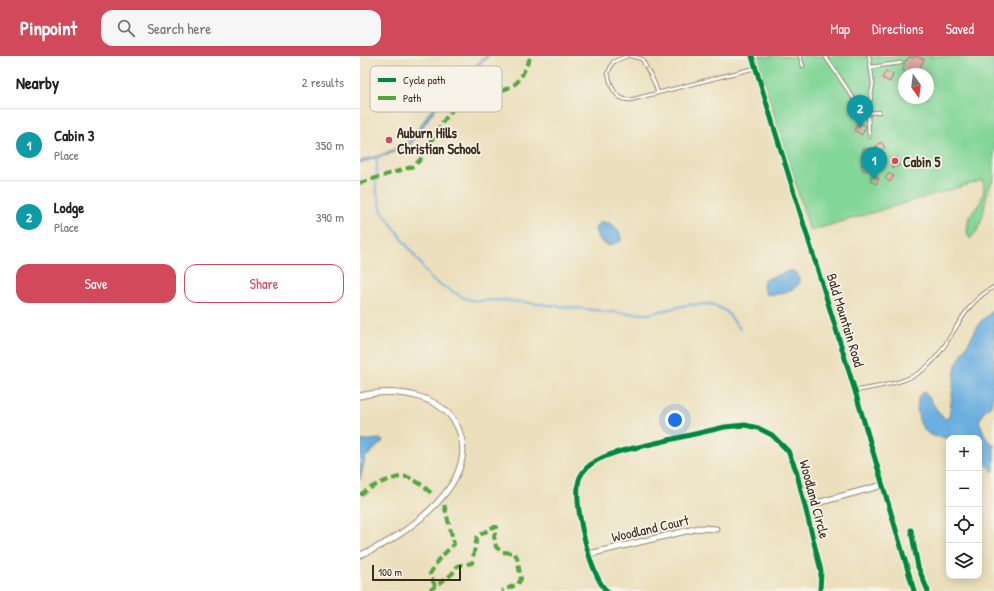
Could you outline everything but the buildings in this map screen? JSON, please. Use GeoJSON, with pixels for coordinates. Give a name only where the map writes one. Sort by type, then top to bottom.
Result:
{"type":"FeatureCollection","features":[{"type":"Feature","properties":{"kind":"street","name":"Bald Mountain Road"},"geometry":{"type":"LineString","coordinates":[[752,56],[855,391],[914,591]]}},
{"type":"Feature","properties":{"kind":"street"},"geometry":{"type":"LineString","coordinates":[[360,396],[391,392],[412,395],[432,402],[448,414],[454,422],[461,438],[463,453],[462,462],[456,478],[435,504],[400,534],[360,555]]}},
{"type":"Feature","properties":{"kind":"street","name":"Woodland Circle"},"geometry":{"type":"LineString","coordinates":[[607,591],[599,582],[589,554],[577,499],[579,483],[586,469],[606,456],[621,451],[725,427],[745,426],[758,428],[772,435],[780,441],[793,461],[806,506],[821,571],[822,582],[820,591]]}},
{"type":"Feature","properties":{"kind":"street"},"geometry":{"type":"LineString","coordinates":[[806,506],[883,486]]}},
{"type":"Feature","properties":{"kind":"street","name":"Woodland Court"},"geometry":{"type":"LineString","coordinates":[[589,554],[699,528],[716,529]]}},
{"type":"Feature","properties":{"kind":"lane"},"geometry":{"type":"LineString","coordinates":[[627,56],[613,62],[608,74],[613,90],[620,98],[630,100],[755,68]]}},
{"type":"Feature","properties":{"kind":"lane"},"geometry":{"type":"LineString","coordinates":[[631,56],[642,59],[658,93]]}},
{"type":"Feature","properties":{"kind":"lane"},"geometry":{"type":"LineString","coordinates":[[800,56],[803,66]]}},
{"type":"Feature","properties":{"kind":"lane"},"geometry":{"type":"LineString","coordinates":[[825,56],[854,99],[868,113]]}},
{"type":"Feature","properties":{"kind":"lane"},"geometry":{"type":"LineString","coordinates":[[869,56],[873,84],[868,113],[869,137]]}},
{"type":"Feature","properties":{"kind":"lane"},"geometry":{"type":"LineString","coordinates":[[871,67],[901,63]]}},
{"type":"Feature","properties":{"kind":"lane"},"geometry":{"type":"LineString","coordinates":[[868,113],[879,112]]}},
{"type":"Feature","properties":{"kind":"lane"},"geometry":{"type":"LineString","coordinates":[[855,391],[907,379],[923,370],[936,357],[968,309],[982,293],[994,286]]}},
{"type":"Feature","properties":{"kind":"green space"},"geometry":{"type":"Polygon","coordinates":[[[756,56],[994,56],[994,179],[987,193],[980,224],[970,239],[967,232],[969,216],[980,204],[984,191],[983,180],[810,231],[756,56]]]}},
{"type":"Feature","properties":{"kind":"water"},"geometry":{"type":"Polygon","coordinates":[[[486,56],[489,56],[478,66],[475,66],[486,56]]]}},
{"type":"Feature","properties":{"kind":"water"},"geometry":{"type":"Polygon","coordinates":[[[430,112],[433,112],[411,144],[387,155],[360,163],[360,161],[386,153],[409,142],[430,112]]]}},
{"type":"Feature","properties":{"kind":"water"},"geometry":{"type":"Polygon","coordinates":[[[600,222],[608,223],[618,229],[621,236],[621,241],[609,246],[603,243],[598,237],[595,228],[600,222]]]}},
{"type":"Feature","properties":{"kind":"water"},"geometry":{"type":"Polygon","coordinates":[[[789,271],[794,271],[799,279],[799,284],[796,287],[783,293],[766,294],[763,287],[764,280],[789,271]]]}},
{"type":"Feature","properties":{"kind":"water"},"geometry":{"type":"Polygon","coordinates":[[[994,310],[994,391],[991,405],[984,411],[979,421],[987,440],[994,445],[994,473],[982,462],[982,435],[946,435],[946,438],[931,435],[920,423],[917,406],[919,396],[924,392],[937,410],[946,419],[949,417],[956,365],[980,322],[994,310]]]}},
{"type":"Feature","properties":{"kind":"water"},"geometry":{"type":"Polygon","coordinates":[[[380,439],[383,441],[365,458],[360,480],[360,441],[380,439]]]}},
{"type":"Feature","properties":{"kind":"waterway"},"geometry":{"type":"LineString","coordinates":[[377,158],[376,189],[382,211],[432,280],[464,298],[476,301],[503,300],[620,313],[648,314],[687,305],[711,304],[726,311],[740,329]]}},
{"type":"Feature","properties":{"kind":"marked path"},"geometry":{"type":"LineString","coordinates":[[502,90],[510,87],[518,81],[532,56]]}},
{"type":"Feature","properties":{"kind":"marked path"},"geometry":{"type":"LineString","coordinates":[[360,183],[414,166],[420,160],[441,124],[451,112]]}},
{"type":"Feature","properties":{"kind":"marked path"},"geometry":{"type":"LineString","coordinates":[[360,495],[382,482],[402,477],[407,477],[414,480],[434,495]]}},
{"type":"Feature","properties":{"kind":"marked path"},"geometry":{"type":"LineString","coordinates":[[435,586],[430,574],[438,560],[454,544],[444,504]]}},
{"type":"Feature","properties":{"kind":"marked path"},"geometry":{"type":"LineString","coordinates":[[429,591],[452,574],[457,566],[472,563],[477,537],[493,527],[497,527],[494,536],[496,547],[502,552],[514,553],[517,557],[521,579],[518,584],[502,591]]}},
{"type":"Feature","properties":{"kind":"cycle path"},"geometry":{"type":"LineString","coordinates":[[752,56],[855,391],[914,591]]}},
{"type":"Feature","properties":{"kind":"cycle path"},"geometry":{"type":"LineString","coordinates":[[607,591],[594,570],[580,518],[578,487],[583,471],[598,460],[621,451],[725,427],[745,425],[758,428],[772,435],[788,451],[796,470],[821,571],[820,591]]}},
{"type":"Feature","properties":{"kind":"cycle path"},"geometry":{"type":"LineString","coordinates":[[911,530],[918,567],[928,591]]}},
{"type":"Feature","properties":{"kind":"place","name":"Lodge"},"geometry":{"type":"Point","coordinates":[860,128]}},
{"type":"Feature","properties":{"kind":"place","name":"Auburn Hills Christian School"},"geometry":{"type":"Point","coordinates":[389,140]}},
{"type":"Feature","properties":{"kind":"place","name":"Cabin 5"},"geometry":{"type":"Point","coordinates":[895,161]}},
{"type":"Feature","properties":{"kind":"place","name":"Cabin 3"},"geometry":{"type":"Point","coordinates":[874,180]}}]}
